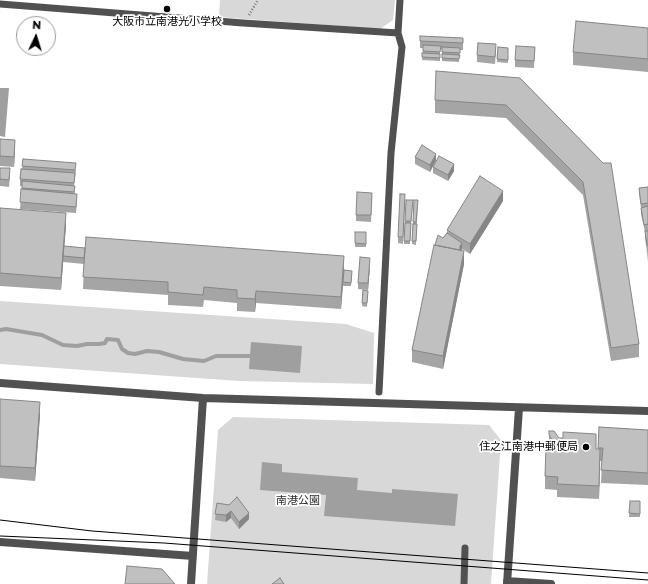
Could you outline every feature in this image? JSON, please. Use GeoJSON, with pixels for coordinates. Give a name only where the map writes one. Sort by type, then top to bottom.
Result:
{"type":"FeatureCollection","features":[{"type":"Feature","properties":{"kind":"street"},"geometry":{"type":"LineString","coordinates":[[379,392],[391,153],[402,47],[398,33],[400,0]]}},
{"type":"Feature","properties":{"kind":"street"},"geometry":{"type":"LineString","coordinates":[[0,4],[242,23],[398,33]]}},
{"type":"Feature","properties":{"kind":"street"},"geometry":{"type":"LineString","coordinates":[[0,383],[203,398],[648,411]]}},
{"type":"Feature","properties":{"kind":"street"},"geometry":{"type":"LineString","coordinates":[[191,584],[203,398]]}},
{"type":"Feature","properties":{"kind":"street"},"geometry":{"type":"LineString","coordinates":[[519,408],[507,582],[551,584]]}},
{"type":"Feature","properties":{"kind":"street"},"geometry":{"type":"LineString","coordinates":[[0,542],[193,556]]}},
{"type":"Feature","properties":{"kind":"street"},"geometry":{"type":"LineString","coordinates":[[464,584],[465,548]]}},
{"type":"Feature","properties":{"kind":"path"},"geometry":{"type":"LineString","coordinates":[[242,23],[254,9],[258,0]]}},
{"type":"Feature","properties":{"kind":"green space"},"geometry":{"type":"Polygon","coordinates":[[[220,0],[395,0],[393,20],[380,29],[219,17],[220,0]]]}},
{"type":"Feature","properties":{"kind":"green space"},"geometry":{"type":"Polygon","coordinates":[[[0,301],[346,324],[374,333],[373,384],[239,381],[0,364],[0,301]]]}},
{"type":"Feature","properties":{"kind":"green space","name":"南港公園"},"geometry":{"type":"Polygon","coordinates":[[[233,417],[489,425],[501,440],[491,584],[207,584],[218,430],[233,417]]]}},
{"type":"Feature","properties":{"kind":"shaded area"},"geometry":{"type":"Polygon","coordinates":[[[0,88],[9,88],[5,137],[0,136],[0,88]]]}},
{"type":"Feature","properties":{"kind":"shaded area"},"geometry":{"type":"Polygon","coordinates":[[[251,342],[302,346],[300,373],[249,369],[251,342]]]}},
{"type":"Feature","properties":{"kind":"shaded area"},"geometry":{"type":"Polygon","coordinates":[[[262,462],[282,464],[282,472],[358,478],[357,490],[392,493],[392,489],[458,494],[455,526],[324,516],[326,495],[260,490],[262,462]]]}},
{"type":"Feature","properties":{"kind":"building"},"geometry":{"type":"Polygon","coordinates":[[[576,21],[648,28],[648,59],[573,52],[576,21]]]}},
{"type":"Feature","properties":{"kind":"building"},"geometry":{"type":"Polygon","coordinates":[[[420,36],[463,38],[463,43],[420,41],[420,36]]]}},
{"type":"Feature","properties":{"kind":"building"},"geometry":{"type":"Polygon","coordinates":[[[478,43],[496,44],[495,57],[477,55],[478,43]]]}},
{"type":"Feature","properties":{"kind":"building"},"geometry":{"type":"Polygon","coordinates":[[[423,45],[441,46],[440,52],[423,51],[423,45]]]}},
{"type":"Feature","properties":{"kind":"building"},"geometry":{"type":"Polygon","coordinates":[[[516,46],[535,47],[534,61],[515,60],[516,46]]]}},
{"type":"Feature","properties":{"kind":"building"},"geometry":{"type":"Polygon","coordinates":[[[442,47],[460,48],[460,53],[442,52],[442,47]]]}},
{"type":"Feature","properties":{"kind":"building"},"geometry":{"type":"Polygon","coordinates":[[[498,47],[508,48],[508,60],[497,59],[498,47]]]}},
{"type":"Feature","properties":{"kind":"building"},"geometry":{"type":"Polygon","coordinates":[[[422,53],[440,54],[440,58],[422,57],[422,53]]]}},
{"type":"Feature","properties":{"kind":"building"},"geometry":{"type":"Polygon","coordinates":[[[442,54],[460,55],[459,59],[442,58],[442,54]]]}},
{"type":"Feature","properties":{"kind":"building"},"geometry":{"type":"Polygon","coordinates":[[[436,71],[520,78],[603,163],[611,163],[639,344],[611,348],[583,182],[506,105],[435,100],[436,71]]]}},
{"type":"Feature","properties":{"kind":"building"},"geometry":{"type":"Polygon","coordinates":[[[0,139],[15,140],[14,157],[0,156],[0,139]]]}},
{"type":"Feature","properties":{"kind":"building"},"geometry":{"type":"Polygon","coordinates":[[[422,145],[436,154],[430,165],[415,157],[422,145]]]}},
{"type":"Feature","properties":{"kind":"building"},"geometry":{"type":"Polygon","coordinates":[[[439,156],[454,164],[448,175],[433,167],[439,156]]]}},
{"type":"Feature","properties":{"kind":"building"},"geometry":{"type":"Polygon","coordinates":[[[23,159],[76,163],[75,170],[22,166],[23,159]]]}},
{"type":"Feature","properties":{"kind":"building"},"geometry":{"type":"Polygon","coordinates":[[[0,168],[10,168],[9,180],[0,179],[0,168]]]}},
{"type":"Feature","properties":{"kind":"building"},"geometry":{"type":"Polygon","coordinates":[[[21,169],[75,173],[74,183],[20,179],[21,169]]]}},
{"type":"Feature","properties":{"kind":"building"},"geometry":{"type":"Polygon","coordinates":[[[480,176],[503,191],[470,244],[447,230],[480,176]]]}},
{"type":"Feature","properties":{"kind":"building"},"geometry":{"type":"Polygon","coordinates":[[[22,181],[75,186],[74,192],[22,188],[22,181]]]}},
{"type":"Feature","properties":{"kind":"building"},"geometry":{"type":"Polygon","coordinates":[[[648,187],[648,203],[641,204],[639,188],[648,187]]]}},
{"type":"Feature","properties":{"kind":"building"},"geometry":{"type":"Polygon","coordinates":[[[21,189],[77,194],[76,207],[20,202],[21,189]]]}},
{"type":"Feature","properties":{"kind":"building"},"geometry":{"type":"Polygon","coordinates":[[[357,192],[372,193],[371,215],[356,215],[357,192]]]}},
{"type":"Feature","properties":{"kind":"building"},"geometry":{"type":"Polygon","coordinates":[[[400,194],[405,194],[403,237],[398,237],[400,194]]]}},
{"type":"Feature","properties":{"kind":"building"},"geometry":{"type":"Polygon","coordinates":[[[406,200],[413,200],[411,221],[405,221],[406,200]]]}},
{"type":"Feature","properties":{"kind":"building"},"geometry":{"type":"Polygon","coordinates":[[[414,200],[418,200],[416,222],[413,222],[414,200]]]}},
{"type":"Feature","properties":{"kind":"building"},"geometry":{"type":"Polygon","coordinates":[[[648,206],[648,224],[644,225],[641,208],[648,206]]]}},
{"type":"Feature","properties":{"kind":"building"},"geometry":{"type":"Polygon","coordinates":[[[0,208],[66,213],[61,278],[0,273],[0,208]]]}},
{"type":"Feature","properties":{"kind":"building"},"geometry":{"type":"Polygon","coordinates":[[[405,223],[411,223],[410,241],[404,241],[405,223]]]}},
{"type":"Feature","properties":{"kind":"building"},"geometry":{"type":"Polygon","coordinates":[[[413,224],[417,224],[416,241],[412,241],[413,224]]]}},
{"type":"Feature","properties":{"kind":"building"},"geometry":{"type":"Polygon","coordinates":[[[645,231],[648,231],[648,245],[647,245],[645,231]]]}},
{"type":"Feature","properties":{"kind":"building"},"geometry":{"type":"Polygon","coordinates":[[[355,232],[366,232],[366,244],[355,243],[355,232]]]}},
{"type":"Feature","properties":{"kind":"building"},"geometry":{"type":"Polygon","coordinates":[[[447,233],[462,243],[460,250],[435,245],[438,235],[443,238],[447,233]]]}},
{"type":"Feature","properties":{"kind":"building"},"geometry":{"type":"Polygon","coordinates":[[[86,237],[344,256],[341,297],[256,291],[255,299],[237,298],[237,290],[204,287],[203,295],[168,292],[168,282],[83,277],[86,237]]]}},
{"type":"Feature","properties":{"kind":"building"},"geometry":{"type":"Polygon","coordinates":[[[434,245],[464,251],[443,356],[412,350],[434,245]]]}},
{"type":"Feature","properties":{"kind":"building"},"geometry":{"type":"Polygon","coordinates":[[[64,246],[85,248],[84,258],[63,256],[64,246]]]}},
{"type":"Feature","properties":{"kind":"building"},"geometry":{"type":"Polygon","coordinates":[[[360,257],[370,258],[368,283],[358,283],[360,257]]]}},
{"type":"Feature","properties":{"kind":"building"},"geometry":{"type":"Polygon","coordinates":[[[344,270],[352,271],[351,283],[343,282],[344,270]]]}},
{"type":"Feature","properties":{"kind":"building"},"geometry":{"type":"Polygon","coordinates":[[[363,290],[368,291],[367,303],[362,303],[363,290]]]}},
{"type":"Feature","properties":{"kind":"building"},"geometry":{"type":"Polygon","coordinates":[[[0,399],[40,402],[35,468],[0,466],[0,399]]]}},
{"type":"Feature","properties":{"kind":"building"},"geometry":{"type":"Polygon","coordinates":[[[599,427],[648,430],[648,473],[601,470],[603,448],[598,448],[599,427]]]}},
{"type":"Feature","properties":{"kind":"building"},"geometry":{"type":"Polygon","coordinates":[[[549,431],[554,431],[559,438],[563,438],[563,432],[596,434],[596,449],[600,449],[599,486],[557,484],[558,477],[545,476],[546,447],[554,448],[554,443],[549,435],[549,431]]]}},
{"type":"Feature","properties":{"kind":"building"},"geometry":{"type":"Polygon","coordinates":[[[237,497],[249,513],[239,522],[231,511],[226,515],[215,514],[217,503],[229,505],[237,497]]]}},
{"type":"Feature","properties":{"kind":"building"},"geometry":{"type":"Polygon","coordinates":[[[630,501],[640,501],[640,514],[629,513],[630,501]]]}},
{"type":"Feature","properties":{"kind":"building"},"geometry":{"type":"Polygon","coordinates":[[[127,566],[162,569],[175,584],[125,584],[127,566]]]}},
{"type":"Feature","properties":{"kind":"building"},"geometry":{"type":"Polygon","coordinates":[[[280,578],[284,584],[272,584],[280,578]]]}},
{"type":"Feature","properties":{"kind":"waterway"},"geometry":{"type":"LineString","coordinates":[[0,330],[6,329],[42,335],[63,345],[77,346],[105,343],[107,339],[118,340],[122,349],[128,353],[135,354],[147,351],[159,352],[183,359],[204,361],[216,356],[250,356]]}},
{"type":"Feature","properties":{"kind":"tram line"},"geometry":{"type":"LineString","coordinates":[[0,520],[92,531],[648,573]]}},
{"type":"Feature","properties":{"kind":"tram line"},"geometry":{"type":"LineString","coordinates":[[0,536],[164,543],[648,580]]}},
{"type":"Feature","properties":{"kind":"place","name":"大阪市立南港光小学校"},"geometry":{"type":"Point","coordinates":[167,9]}},
{"type":"Feature","properties":{"kind":"place","name":"住之江南港中郵便局"},"geometry":{"type":"Point","coordinates":[586,447]}}]}
